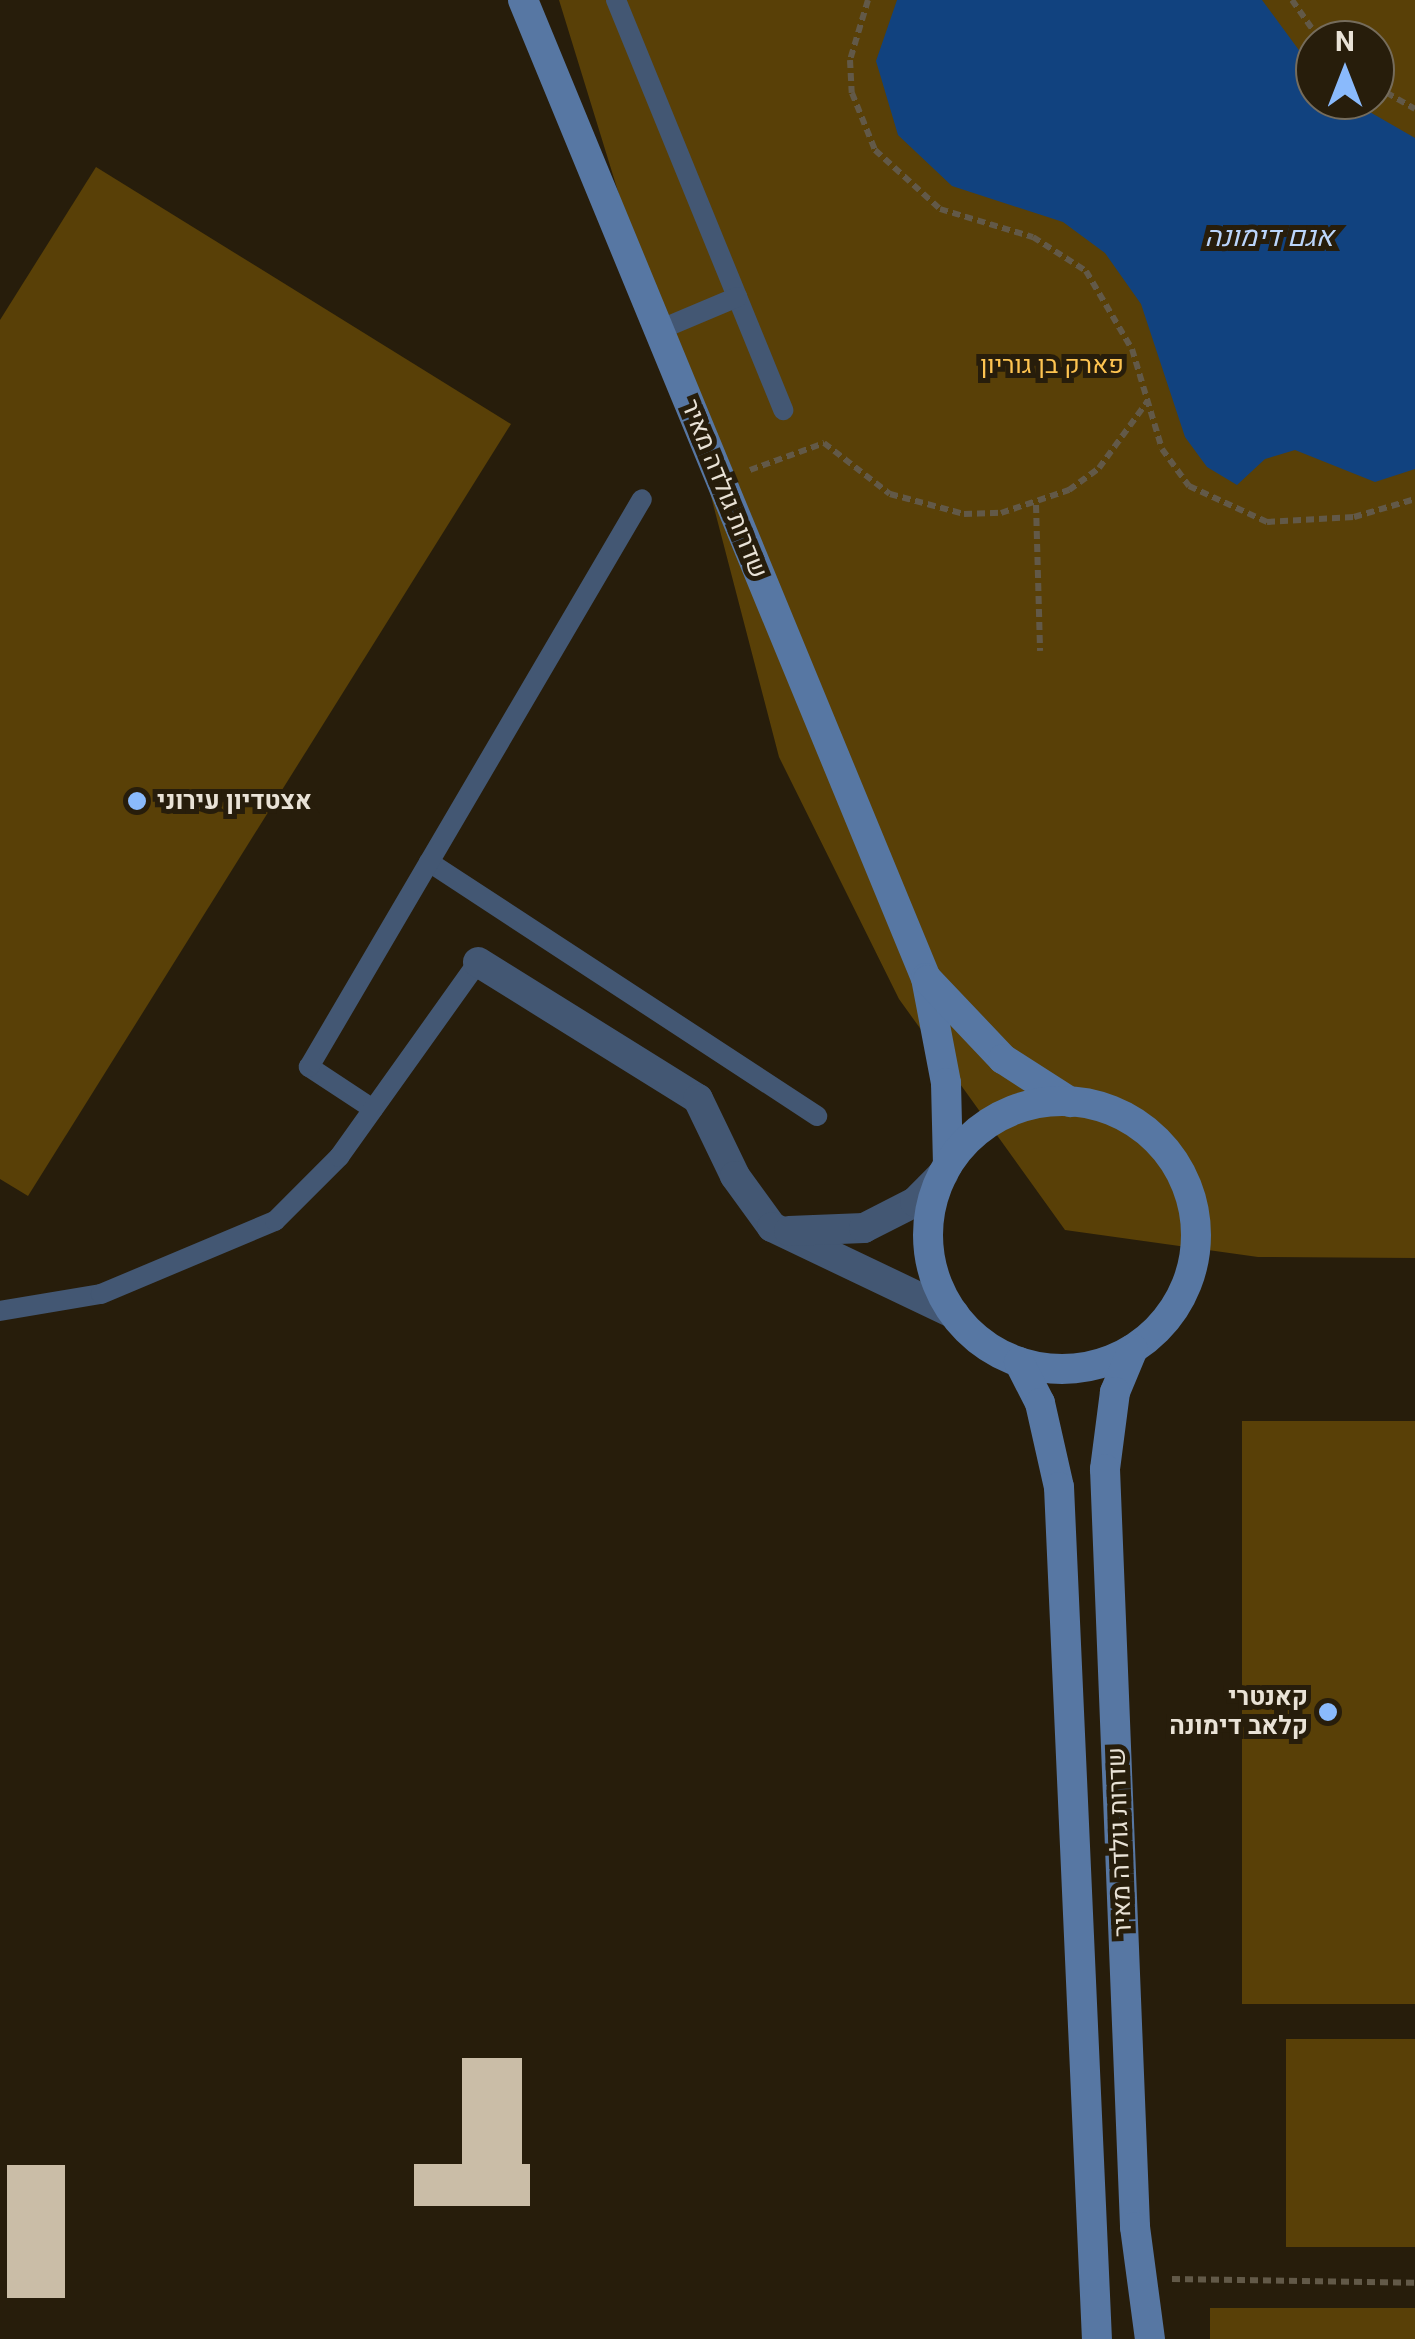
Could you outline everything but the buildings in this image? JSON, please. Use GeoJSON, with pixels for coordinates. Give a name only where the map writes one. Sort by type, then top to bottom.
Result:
{"type":"FeatureCollection","features":[{"type":"Feature","properties":{"kind":"main road","name":"שדרות גולדה מאיר"},"geometry":{"type":"LineString","coordinates":[[523,0],[926,978],[946,1082],[946,1169]]}},
{"type":"Feature","properties":{"kind":"main road","name":"שדרות גולדה מאיר"},"geometry":{"type":"LineString","coordinates":[[926,978],[1003,1059],[1070,1102]]}},
{"type":"Feature","properties":{"kind":"main road"},"geometry":{"type":"LineString","coordinates":[[1070,1102],[1142,1127],[1171,1157],[1190,1193],[1196,1252],[1185,1290],[1133,1349],[1070,1369],[1020,1362],[983,1344],[954,1314],[928,1246],[946,1169],[994,1120],[1070,1102]]}},
{"type":"Feature","properties":{"kind":"main road","name":"שדרות גולדה מאיר"},"geometry":{"type":"LineString","coordinates":[[1133,1349],[1115,1392],[1105,1469],[1141,2278],[1150,2339]]}},
{"type":"Feature","properties":{"kind":"main road","name":"שדרות גולדה מאיר"},"geometry":{"type":"LineString","coordinates":[[1020,1362],[1052,1440],[1058,1487],[1097,2339]]}},
{"type":"Feature","properties":{"kind":"street"},"geometry":{"type":"LineString","coordinates":[[478,962],[698,1099],[735,1176],[772,1226],[954,1314]]}},
{"type":"Feature","properties":{"kind":"street"},"geometry":{"type":"LineString","coordinates":[[772,1226],[806,1236],[864,1228],[915,1202],[946,1169]]}},
{"type":"Feature","properties":{"kind":"lane"},"geometry":{"type":"LineString","coordinates":[[616,0],[783,410]]}},
{"type":"Feature","properties":{"kind":"lane"},"geometry":{"type":"LineString","coordinates":[[659,330],[737,297]]}},
{"type":"Feature","properties":{"kind":"lane"},"geometry":{"type":"LineString","coordinates":[[373,1109],[310,1067],[642,499]]}},
{"type":"Feature","properties":{"kind":"lane"},"geometry":{"type":"LineString","coordinates":[[429,862],[817,1116]]}},
{"type":"Feature","properties":{"kind":"lane"},"geometry":{"type":"LineString","coordinates":[[0,1311],[101,1294],[275,1222],[373,1109],[478,962]]}},
{"type":"Feature","properties":{"kind":"path"},"geometry":{"type":"LineString","coordinates":[[868,0],[850,60],[852,92],[875,150],[940,209],[1033,236],[1086,271],[1117,316],[1176,472],[1244,518],[1306,523],[1415,499]]}},
{"type":"Feature","properties":{"kind":"path"},"geometry":{"type":"LineString","coordinates":[[721,481],[824,443],[890,494],[926,508],[982,514],[1036,505],[1099,468],[1148,400]]}},
{"type":"Feature","properties":{"kind":"path"},"geometry":{"type":"LineString","coordinates":[[1036,505],[1040,650]]}},
{"type":"Feature","properties":{"kind":"path"},"geometry":{"type":"LineString","coordinates":[[1141,2278],[1415,2283]]}},
{"type":"Feature","properties":{"kind":"green space","name":"פארק בן גוריון"},"geometry":{"type":"Polygon","coordinates":[[[559,0],[1415,0],[1415,1258],[1258,1257],[1065,1230],[899,999],[779,757],[706,477],[559,0]]]}},
{"type":"Feature","properties":{"kind":"green space","name":"אצטדיון עירוני"},"geometry":{"type":"Polygon","coordinates":[[[96,167],[511,424],[28,1196],[0,1179],[0,320],[96,167]]]}},
{"type":"Feature","properties":{"kind":"green space","name":"קאנטרי קלאב דימונה"},"geometry":{"type":"Polygon","coordinates":[[[1242,1421],[1415,1421],[1415,2004],[1242,2004],[1242,1421]]]}},
{"type":"Feature","properties":{"kind":"green space"},"geometry":{"type":"Polygon","coordinates":[[[1286,2039],[1415,2039],[1415,2247],[1286,2247],[1286,2039]]]}},
{"type":"Feature","properties":{"kind":"green space"},"geometry":{"type":"Polygon","coordinates":[[[1210,2308],[1415,2308],[1415,2339],[1210,2339],[1210,2308]]]}},
{"type":"Feature","properties":{"kind":"water","name":"אגם דימונה"},"geometry":{"type":"Polygon","coordinates":[[[897,0],[1262,0],[1295,45],[1295,120],[1384,120],[1415,138],[1415,469],[1375,482],[1295,450],[1265,459],[1237,485],[1207,467],[1185,437],[1141,304],[1105,253],[1063,222],[952,186],[898,135],[876,61],[897,0]]]}},
{"type":"Feature","properties":{"kind":"place","name":"אצטדיון עירוני"},"geometry":{"type":"Point","coordinates":[137,801]}},
{"type":"Feature","properties":{"kind":"place","name":"קאנטרי קלאב דימונה"},"geometry":{"type":"Point","coordinates":[1328,1712]}}]}
